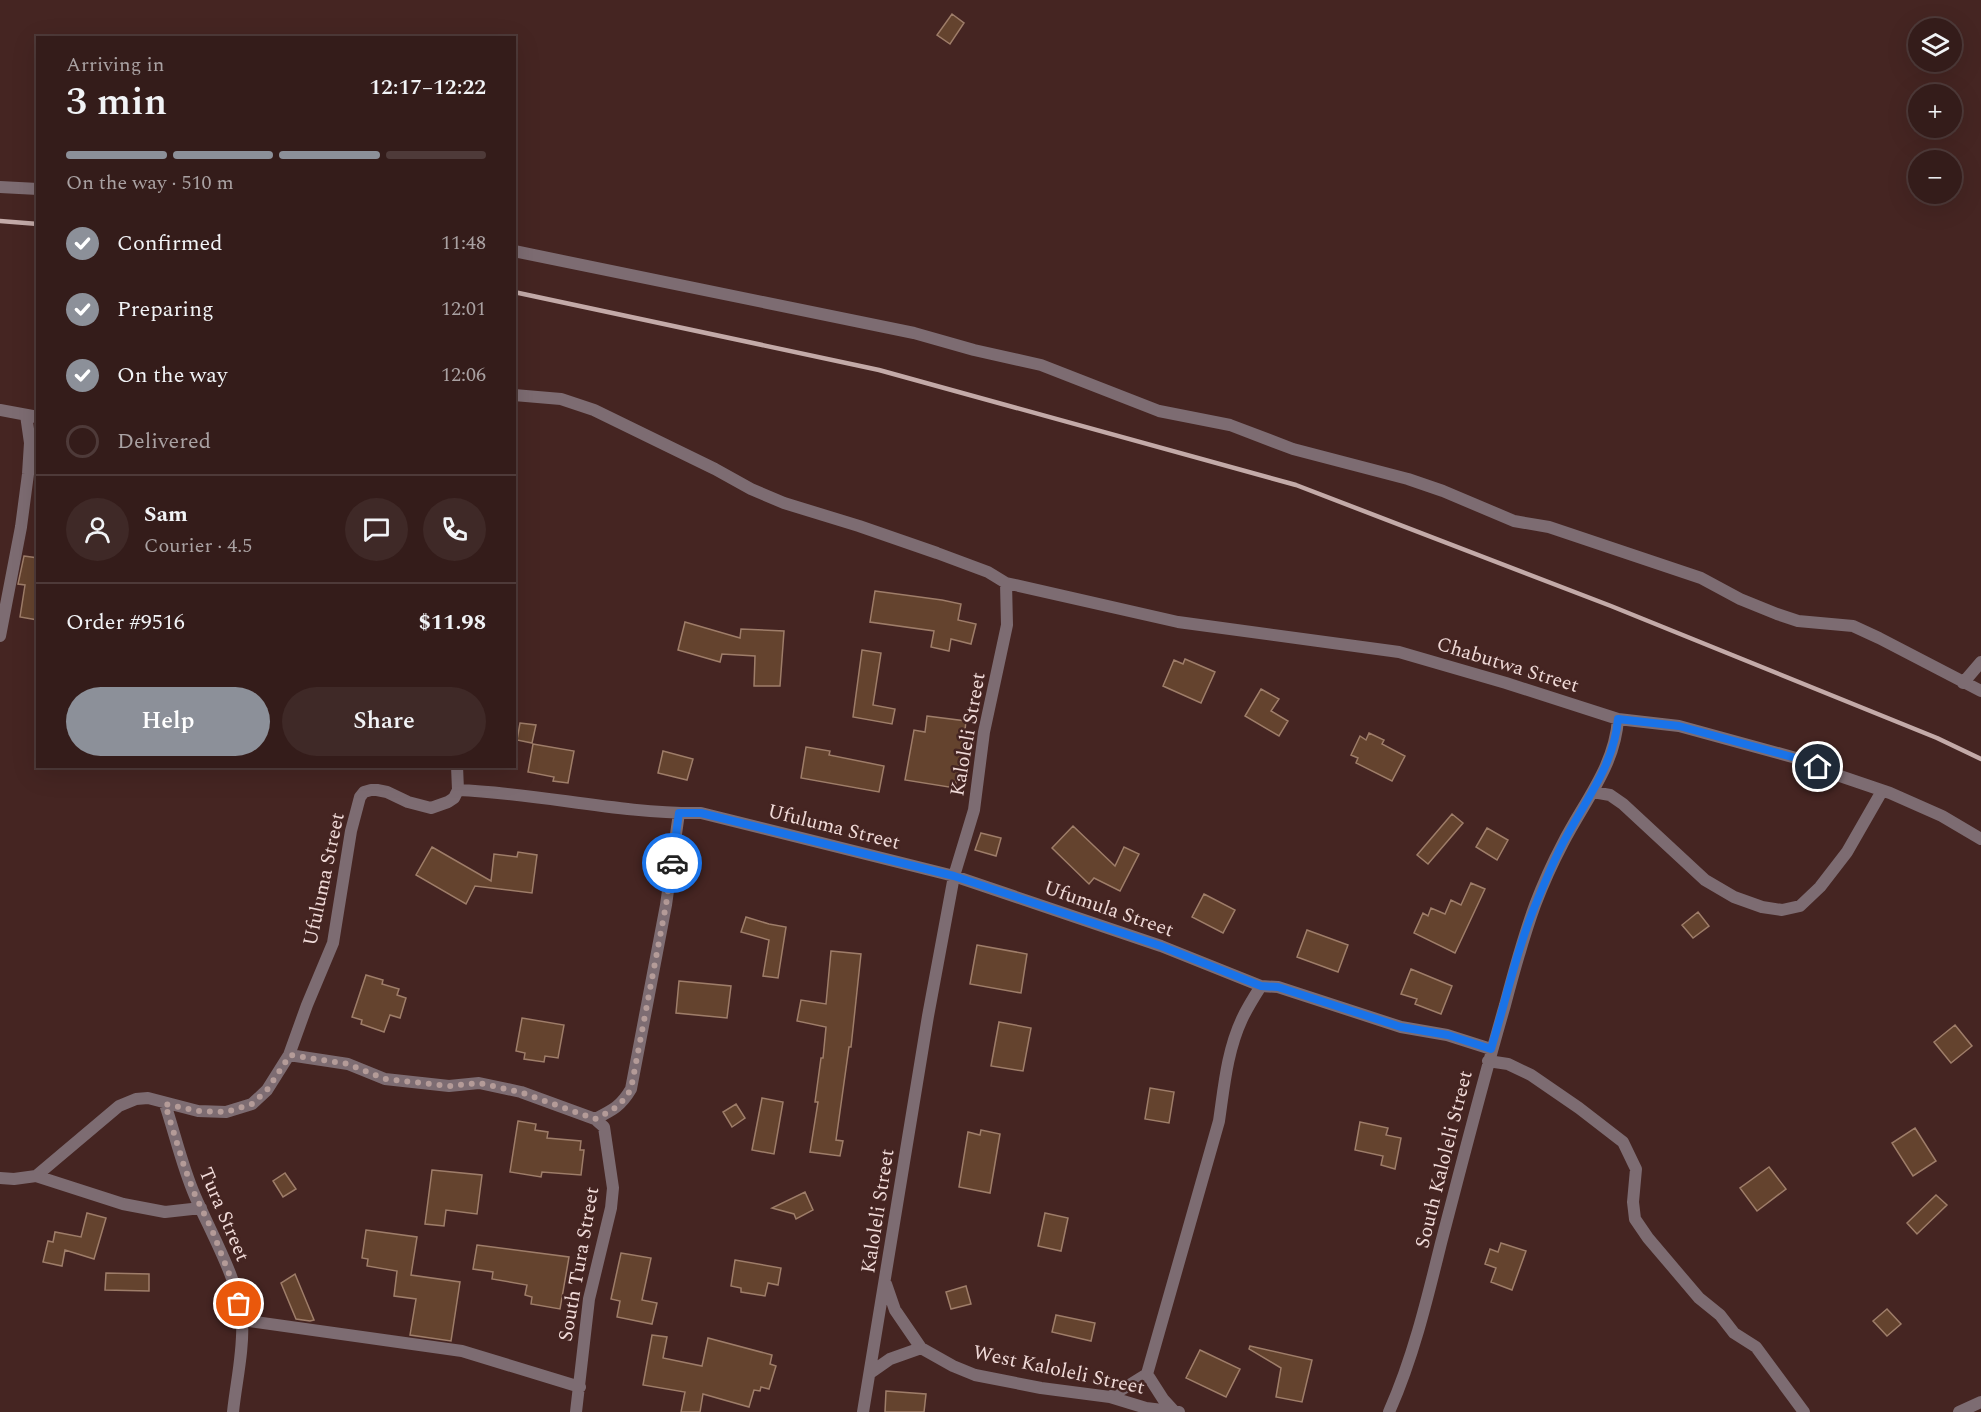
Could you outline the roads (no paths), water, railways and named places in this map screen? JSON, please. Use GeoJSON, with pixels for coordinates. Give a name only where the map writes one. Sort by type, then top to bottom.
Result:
{"type":"FeatureCollection","features":[{"type":"Feature","properties":{"kind":"street"},"geometry":{"type":"LineString","coordinates":[[0,187],[36,189]]}},
{"type":"Feature","properties":{"kind":"street"},"geometry":{"type":"LineString","coordinates":[[516,251],[914,333],[974,350],[1041,365],[1159,411],[1230,425],[1293,450],[1408,479],[1514,521],[1549,527],[1701,578],[1740,599],[1798,621],[1853,626],[1981,691]]}},
{"type":"Feature","properties":{"kind":"street"},"geometry":{"type":"LineString","coordinates":[[516,395],[561,399],[594,410],[751,489],[784,503],[937,553],[988,572],[1006,583]]}},
{"type":"Feature","properties":{"kind":"street"},"geometry":{"type":"LineString","coordinates":[[0,410],[32,416],[21,527],[0,636]]}},
{"type":"Feature","properties":{"kind":"street","name":"Chabutwa Street"},"geometry":{"type":"LineString","coordinates":[[1006,583],[1178,622],[1399,651],[1618,719],[1679,726],[1796,758],[1942,816],[1981,839]]}},
{"type":"Feature","properties":{"kind":"street","name":"Kaloleli Street"},"geometry":{"type":"LineString","coordinates":[[863,1412],[928,1016],[954,876],[974,810],[984,732],[1007,625],[1006,583]]}},
{"type":"Feature","properties":{"kind":"street"},"geometry":{"type":"LineString","coordinates":[[1963,683],[1981,662]]}},
{"type":"Feature","properties":{"kind":"street","name":"South Kaloleli Street"},"geometry":{"type":"LineString","coordinates":[[1389,1412],[1407,1368],[1420,1325],[1489,1055],[1516,961],[1536,903],[1563,843],[1593,792],[1612,753],[1618,719]]}},
{"type":"Feature","properties":{"kind":"street"},"geometry":{"type":"LineString","coordinates":[[457,768],[458,790]]}},
{"type":"Feature","properties":{"kind":"street","name":"Ufuluma Street"},"geometry":{"type":"LineString","coordinates":[[36,1176],[119,1106],[136,1099],[148,1098],[198,1111],[226,1112],[252,1104],[267,1090],[290,1055],[307,1005],[333,943],[351,831],[360,797],[364,792],[377,790],[387,792],[408,802],[431,808],[454,798],[458,790],[525,794],[664,813],[701,813],[954,876]]}},
{"type":"Feature","properties":{"kind":"street"},"geometry":{"type":"LineString","coordinates":[[1593,792],[1610,795],[1623,804],[1706,880],[1734,897],[1762,907],[1782,910],[1800,906],[1820,887],[1847,852],[1882,791]]}},
{"type":"Feature","properties":{"kind":"street"},"geometry":{"type":"LineString","coordinates":[[290,1055],[348,1064],[385,1079],[449,1086],[479,1083],[520,1092],[595,1119],[612,1111],[623,1102],[631,1089],[666,905],[679,813]]}},
{"type":"Feature","properties":{"kind":"street","name":"Ufumula Street"},"geometry":{"type":"LineString","coordinates":[[954,876],[1161,946],[1261,986],[1278,987],[1401,1027],[1448,1035],[1531,1075],[1623,1142],[1636,1168],[1633,1202],[1635,1219],[1648,1238],[1699,1298],[1720,1315],[1734,1333],[1756,1347],[1804,1412]]}},
{"type":"Feature","properties":{"kind":"street"},"geometry":{"type":"LineString","coordinates":[[1110,1398],[1147,1374],[1217,1132],[1232,1047],[1242,1019],[1261,986]]}},
{"type":"Feature","properties":{"kind":"street","name":"Tura Street"},"geometry":{"type":"LineString","coordinates":[[165,1104],[184,1166],[235,1289],[242,1320],[233,1412]]}},
{"type":"Feature","properties":{"kind":"street","name":"South Tura Street"},"geometry":{"type":"LineString","coordinates":[[576,1412],[589,1299],[611,1208],[613,1188],[604,1127],[595,1119]]}},
{"type":"Feature","properties":{"kind":"street"},"geometry":{"type":"LineString","coordinates":[[0,1178],[36,1176],[123,1203],[165,1212],[201,1208]]}},
{"type":"Feature","properties":{"kind":"street"},"geometry":{"type":"LineString","coordinates":[[870,1373],[890,1359],[921,1348],[895,1310],[885,1281]]}},
{"type":"Feature","properties":{"kind":"street"},"geometry":{"type":"LineString","coordinates":[[242,1320],[462,1351],[580,1387]]}},
{"type":"Feature","properties":{"kind":"street","name":"West Kaloleli Street"},"geometry":{"type":"LineString","coordinates":[[921,1348],[975,1375],[1177,1412]]}},
{"type":"Feature","properties":{"kind":"street"},"geometry":{"type":"LineString","coordinates":[[1147,1374],[1163,1399],[1177,1412]]}},
{"type":"Feature","properties":{"kind":"street"},"geometry":{"type":"LineString","coordinates":[[1959,1412],[1981,1402]]}},
{"type":"Feature","properties":{"kind":"railway"},"geometry":{"type":"LineString","coordinates":[[0,221],[36,224]]}},
{"type":"Feature","properties":{"kind":"railway"},"geometry":{"type":"LineString","coordinates":[[516,292],[879,370],[1296,485],[1611,606],[1937,738],[1981,759]]}}]}
